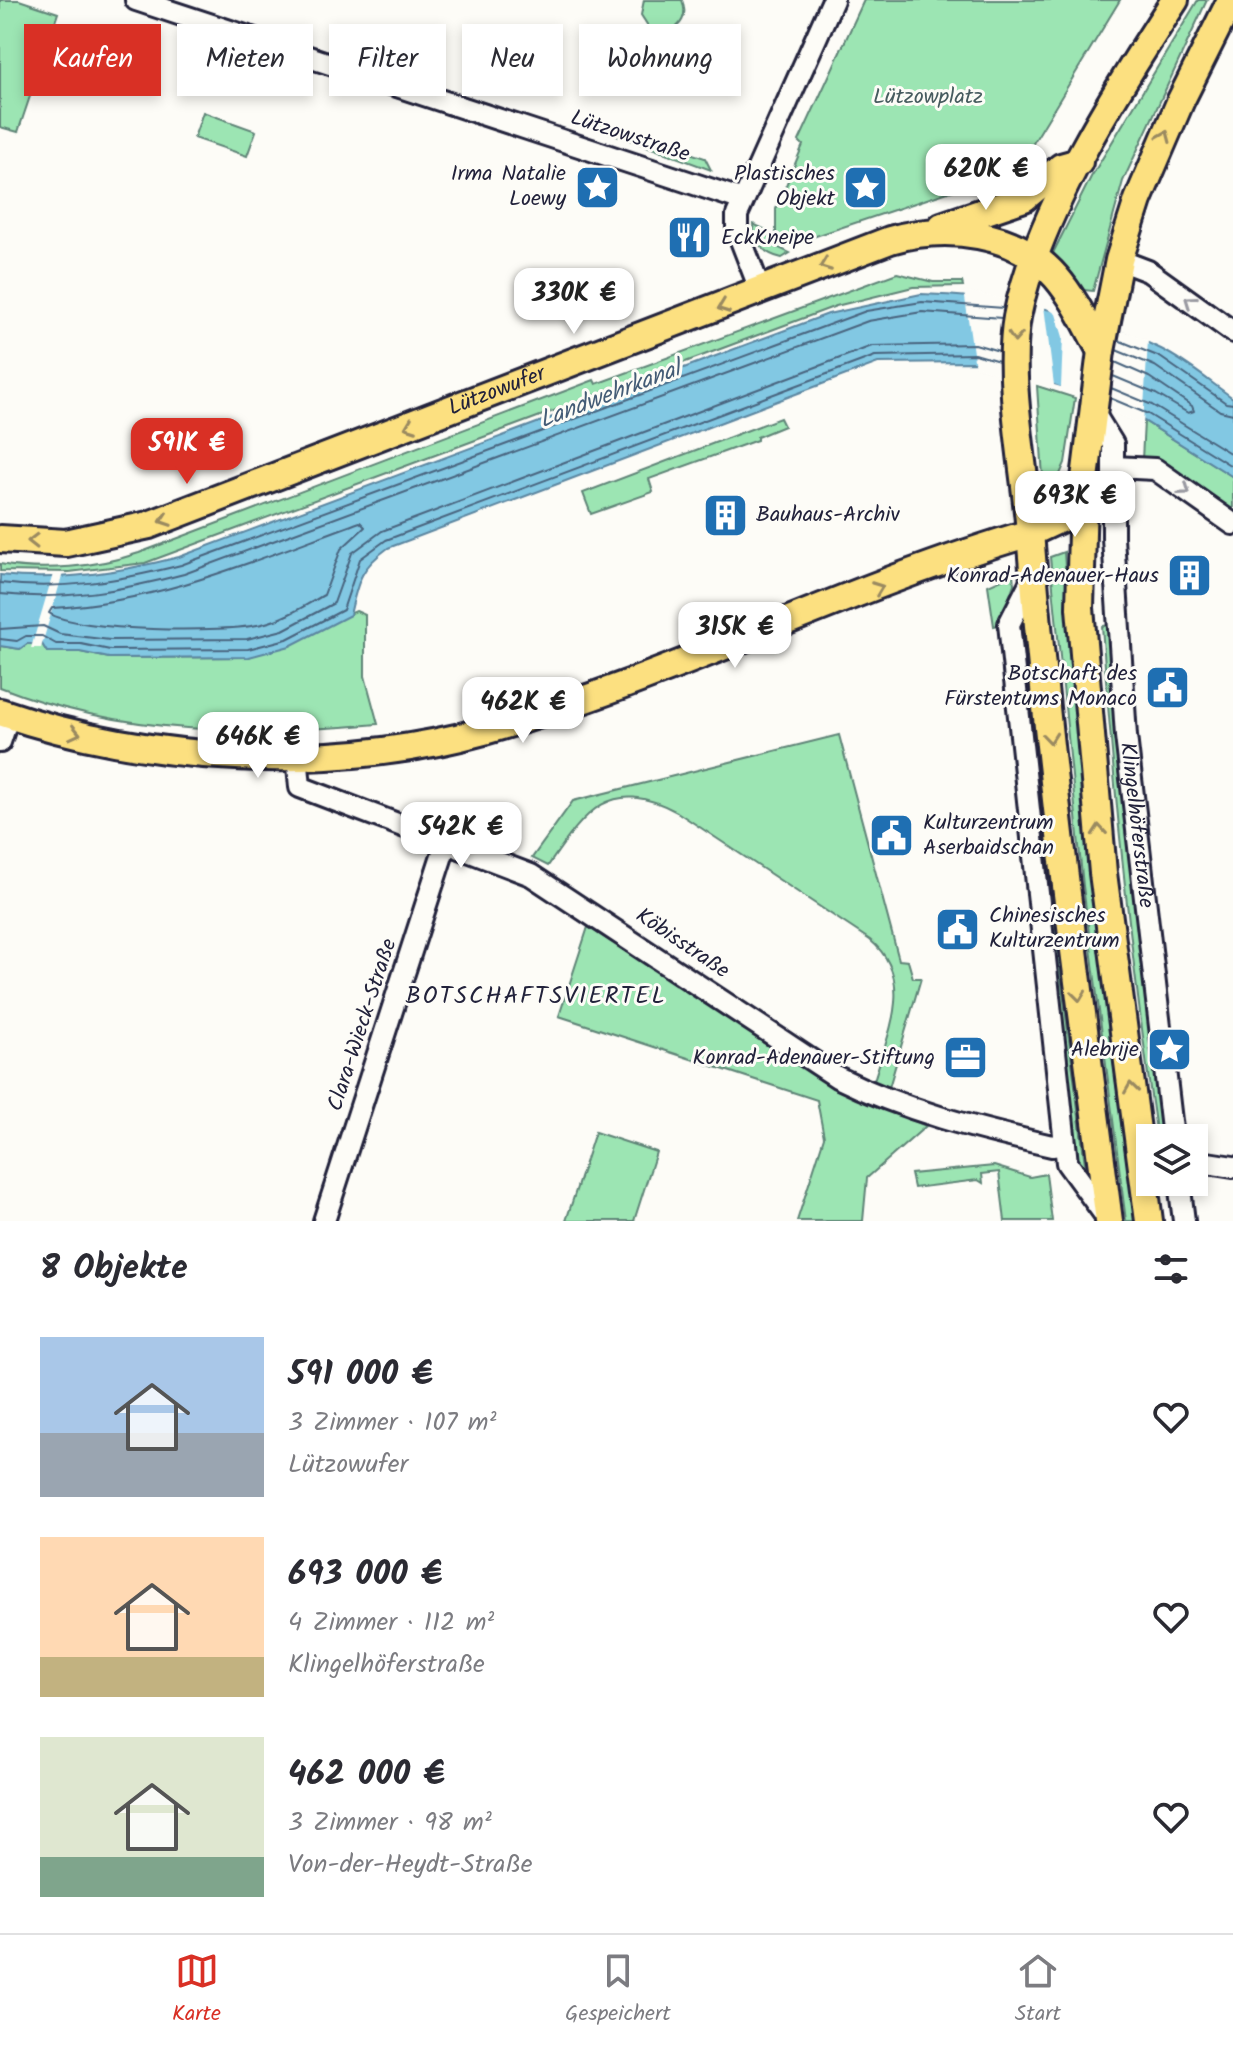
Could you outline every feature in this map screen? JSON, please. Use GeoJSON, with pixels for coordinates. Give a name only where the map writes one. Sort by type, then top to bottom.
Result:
{"type":"FeatureCollection","features":[{"type":"Feature","properties":{"kind":"main road"},"geometry":{"type":"LineString","coordinates":[[1109,1221],[1077,979],[1033,577],[1016,380],[1015,333],[1022,295],[1034,258],[1079,162],[1175,0]]}},
{"type":"Feature","properties":{"kind":"main road"},"geometry":{"type":"LineString","coordinates":[[1093,408],[1119,260],[1138,200],[1231,0]]}},
{"type":"Feature","properties":{"kind":"main road"},"geometry":{"type":"LineString","coordinates":[[920,233],[1024,198],[1061,167],[1079,162]]}},
{"type":"Feature","properties":{"kind":"main road","name":"Lützowufer"},"geometry":{"type":"LineString","coordinates":[[0,539],[66,543],[149,525],[890,240],[920,233],[997,239],[1034,258],[1055,276],[1101,351]]}},
{"type":"Feature","properties":{"kind":"main road","name":"Klingelhöferstraße"},"geometry":{"type":"LineString","coordinates":[[1093,408],[1083,495],[1080,608],[1103,873],[1149,1221]]}},
{"type":"Feature","properties":{"kind":"main road"},"geometry":{"type":"LineString","coordinates":[[5,713],[141,747],[219,756],[383,750],[482,731],[647,677],[1030,533],[1060,519],[1083,495]]}},
{"type":"Feature","properties":{"kind":"street","name":"Lützowstraße"},"geometry":{"type":"LineString","coordinates":[[136,0],[743,200]]}},
{"type":"Feature","properties":{"kind":"street"},"geometry":{"type":"LineString","coordinates":[[761,292],[737,230],[743,200],[833,0]]}},
{"type":"Feature","properties":{"kind":"street"},"geometry":{"type":"LineString","coordinates":[[1119,260],[1148,271],[1233,332]]}},
{"type":"Feature","properties":{"kind":"street","name":"Klingelhöferstraße"},"geometry":{"type":"LineString","coordinates":[[1093,408],[1113,444],[1114,552],[1126,736],[1171,1124]]}},
{"type":"Feature","properties":{"kind":"street"},"geometry":{"type":"LineString","coordinates":[[1114,467],[1155,469],[1233,524]]}},
{"type":"Feature","properties":{"kind":"street"},"geometry":{"type":"LineString","coordinates":[[1033,577],[1009,624],[1067,1163],[1109,1221]]}},
{"type":"Feature","properties":{"kind":"street"},"geometry":{"type":"LineString","coordinates":[[0,742],[5,713]]}},
{"type":"Feature","properties":{"kind":"street","name":"Köbisstraße"},"geometry":{"type":"LineString","coordinates":[[297,755],[300,787],[531,875],[824,1069],[864,1091],[967,1127],[1052,1146],[1065,1144]]}},
{"type":"Feature","properties":{"kind":"street","name":"Clara-Wieck-Straße"},"geometry":{"type":"LineString","coordinates":[[324,1221],[446,843]]}},
{"type":"Feature","properties":{"kind":"street"},"geometry":{"type":"LineString","coordinates":[[1208,1163],[1233,1167]]}},
{"type":"Feature","properties":{"kind":"street"},"geometry":{"type":"LineString","coordinates":[[1181,1196],[1184,1221]]}},
{"type":"Feature","properties":{"kind":"green space"},"geometry":{"type":"Polygon","coordinates":[[[0,0],[19,0],[58,13],[54,24],[24,24],[24,96],[30,96],[18,132],[0,127],[0,0]]]}},
{"type":"Feature","properties":{"kind":"green space"},"geometry":{"type":"Polygon","coordinates":[[[644,0],[682,0],[684,11],[679,24],[647,24],[641,15],[644,0]]]}},
{"type":"Feature","properties":{"kind":"green space","name":"Lützowplatz"},"geometry":{"type":"Polygon","coordinates":[[[864,0],[1120,0],[1029,150],[1015,165],[978,182],[789,245],[776,236],[776,209],[803,145],[799,141],[864,0]]]}},
{"type":"Feature","properties":{"kind":"green space"},"geometry":{"type":"Polygon","coordinates":[[[1198,0],[1207,0],[1123,181],[1093,291],[1075,289],[1051,257],[1091,177],[1198,0]]]}},
{"type":"Feature","properties":{"kind":"green space"},"geometry":{"type":"Polygon","coordinates":[[[203,112],[256,131],[247,156],[194,138],[203,112]]]}},
{"type":"Feature","properties":{"kind":"green space"},"geometry":{"type":"Polygon","coordinates":[[[591,120],[705,158],[711,170],[598,128],[590,124],[591,120]]]}},
{"type":"Feature","properties":{"kind":"green space"},"geometry":{"type":"Polygon","coordinates":[[[753,224],[766,230],[773,245],[790,253],[782,258],[770,254],[755,237],[753,224]]]}},
{"type":"Feature","properties":{"kind":"green space"},"geometry":{"type":"Polygon","coordinates":[[[897,273],[933,282],[962,282],[963,286],[913,287],[836,306],[145,563],[69,572],[0,571],[0,564],[34,568],[70,567],[139,553],[594,380],[596,384],[897,273]]]}},
{"type":"Feature","properties":{"kind":"green space"},"geometry":{"type":"Polygon","coordinates":[[[1037,386],[1075,398],[1065,463],[1050,497],[1044,493],[1037,386]]]}},
{"type":"Feature","properties":{"kind":"green space"},"geometry":{"type":"Polygon","coordinates":[[[780,418],[784,426],[757,437],[757,440],[649,479],[653,492],[591,514],[583,493],[780,418]]]}},
{"type":"Feature","properties":{"kind":"green space"},"geometry":{"type":"Polygon","coordinates":[[[1144,421],[1233,477],[1233,514],[1142,460],[1144,421]]]}},
{"type":"Feature","properties":{"kind":"green space"},"geometry":{"type":"Polygon","coordinates":[[[1064,552],[1092,888],[1135,1221],[1126,1221],[1083,886],[1050,557],[1064,552]]]}},
{"type":"Feature","properties":{"kind":"green space"},"geometry":{"type":"Polygon","coordinates":[[[1013,574],[1014,584],[999,625],[994,626],[988,585],[1013,574]]]}},
{"type":"Feature","properties":{"kind":"green space"},"geometry":{"type":"Polygon","coordinates":[[[356,611],[365,615],[365,676],[378,724],[282,730],[187,728],[93,715],[0,687],[0,646],[20,649],[27,644],[42,644],[47,652],[80,652],[109,658],[249,657],[356,611]]]}},
{"type":"Feature","properties":{"kind":"green space"},"geometry":{"type":"Polygon","coordinates":[[[1110,625],[1136,913],[1163,1124],[1155,1124],[1140,1010],[1112,754],[1102,626],[1110,625]]]}},
{"type":"Feature","properties":{"kind":"green space"},"geometry":{"type":"Polygon","coordinates":[[[1020,627],[1024,633],[1049,882],[1087,1180],[1077,1170],[1020,627]]]}},
{"type":"Feature","properties":{"kind":"green space"},"geometry":{"type":"Polygon","coordinates":[[[839,735],[899,960],[908,961],[913,978],[921,978],[888,1091],[873,1084],[894,1008],[892,972],[884,955],[870,940],[677,812],[653,802],[633,798],[615,799],[586,816],[548,866],[532,858],[573,801],[839,735]]]}},
{"type":"Feature","properties":{"kind":"green space"},"geometry":{"type":"Polygon","coordinates":[[[588,927],[841,1090],[926,1126],[867,1178],[863,1221],[797,1221],[824,1137],[817,1100],[559,1016],[588,927]]]}},
{"type":"Feature","properties":{"kind":"green space"},"geometry":{"type":"Polygon","coordinates":[[[595,1132],[656,1152],[634,1221],[566,1221],[595,1132]]]}},
{"type":"Feature","properties":{"kind":"green space"},"geometry":{"type":"Polygon","coordinates":[[[994,1166],[1030,1177],[1046,1174],[1052,1221],[1005,1221],[999,1172],[982,1174],[983,1183],[978,1180],[914,1188],[911,1174],[994,1166]]]}},
{"type":"Feature","properties":{"kind":"water"},"geometry":{"type":"Polygon","coordinates":[[[921,294],[983,298],[1074,316],[1133,336],[1171,354],[1233,398],[1233,477],[1144,421],[1054,385],[974,362],[878,363],[388,548],[371,562],[362,576],[350,615],[290,646],[249,657],[109,658],[80,652],[47,652],[42,644],[27,644],[20,649],[0,646],[0,575],[45,577],[90,574],[179,557],[828,314],[921,294]]]}},
{"type":"Feature","properties":{"kind":"pier"},"geometry":{"type":"Polygon","coordinates":[[[964,291],[1044,306],[1065,310],[1148,340],[1143,425],[1063,392],[975,367],[964,291]],[[1044,306],[1054,385],[1061,387],[1063,337],[1056,314],[1044,306]]]}},
{"type":"Feature","properties":{"kind":"pier"},"geometry":{"type":"Polygon","coordinates":[[[63,573],[41,648],[31,648],[53,574],[63,573]]]}},
{"type":"Feature","properties":{"kind":"place","name":"Irma Natalie Loewy"},"geometry":{"type":"Point","coordinates":[597,187]}},
{"type":"Feature","properties":{"kind":"place","name":"Plastisches Objekt"},"geometry":{"type":"Point","coordinates":[866,187]}},
{"type":"Feature","properties":{"kind":"place","name":"EckKneipe"},"geometry":{"type":"Point","coordinates":[690,238]}},
{"type":"Feature","properties":{"kind":"place","name":"Bauhaus-Archiv"},"geometry":{"type":"Point","coordinates":[725,515]}},
{"type":"Feature","properties":{"kind":"place","name":"Konrad-Adenauer-Haus"},"geometry":{"type":"Point","coordinates":[1190,576]}},
{"type":"Feature","properties":{"kind":"place","name":"Botschaft des Fürstentums Monaco"},"geometry":{"type":"Point","coordinates":[1168,687]}},
{"type":"Feature","properties":{"kind":"place","name":"Kulturzentrum Aserbaidschan"},"geometry":{"type":"Point","coordinates":[892,836]}},
{"type":"Feature","properties":{"kind":"place","name":"Chinesisches Kulturzentrum"},"geometry":{"type":"Point","coordinates":[958,929]}},
{"type":"Feature","properties":{"kind":"place","name":"Alebrije"},"geometry":{"type":"Point","coordinates":[1170,1050]}},
{"type":"Feature","properties":{"kind":"place","name":"Konrad-Adenauer-Stiftung"},"geometry":{"type":"Point","coordinates":[966,1058]}},
{"type":"Feature","properties":{"kind":"district","name":"BOTSCHAFTSVIERTEL"},"geometry":{"type":"Point","coordinates":[536,996]}},
{"type":"Feature","properties":{"kind":"water label","name":"Landwehrkanal"},"geometry":{"type":"Point","coordinates":[610,395]}}]}
